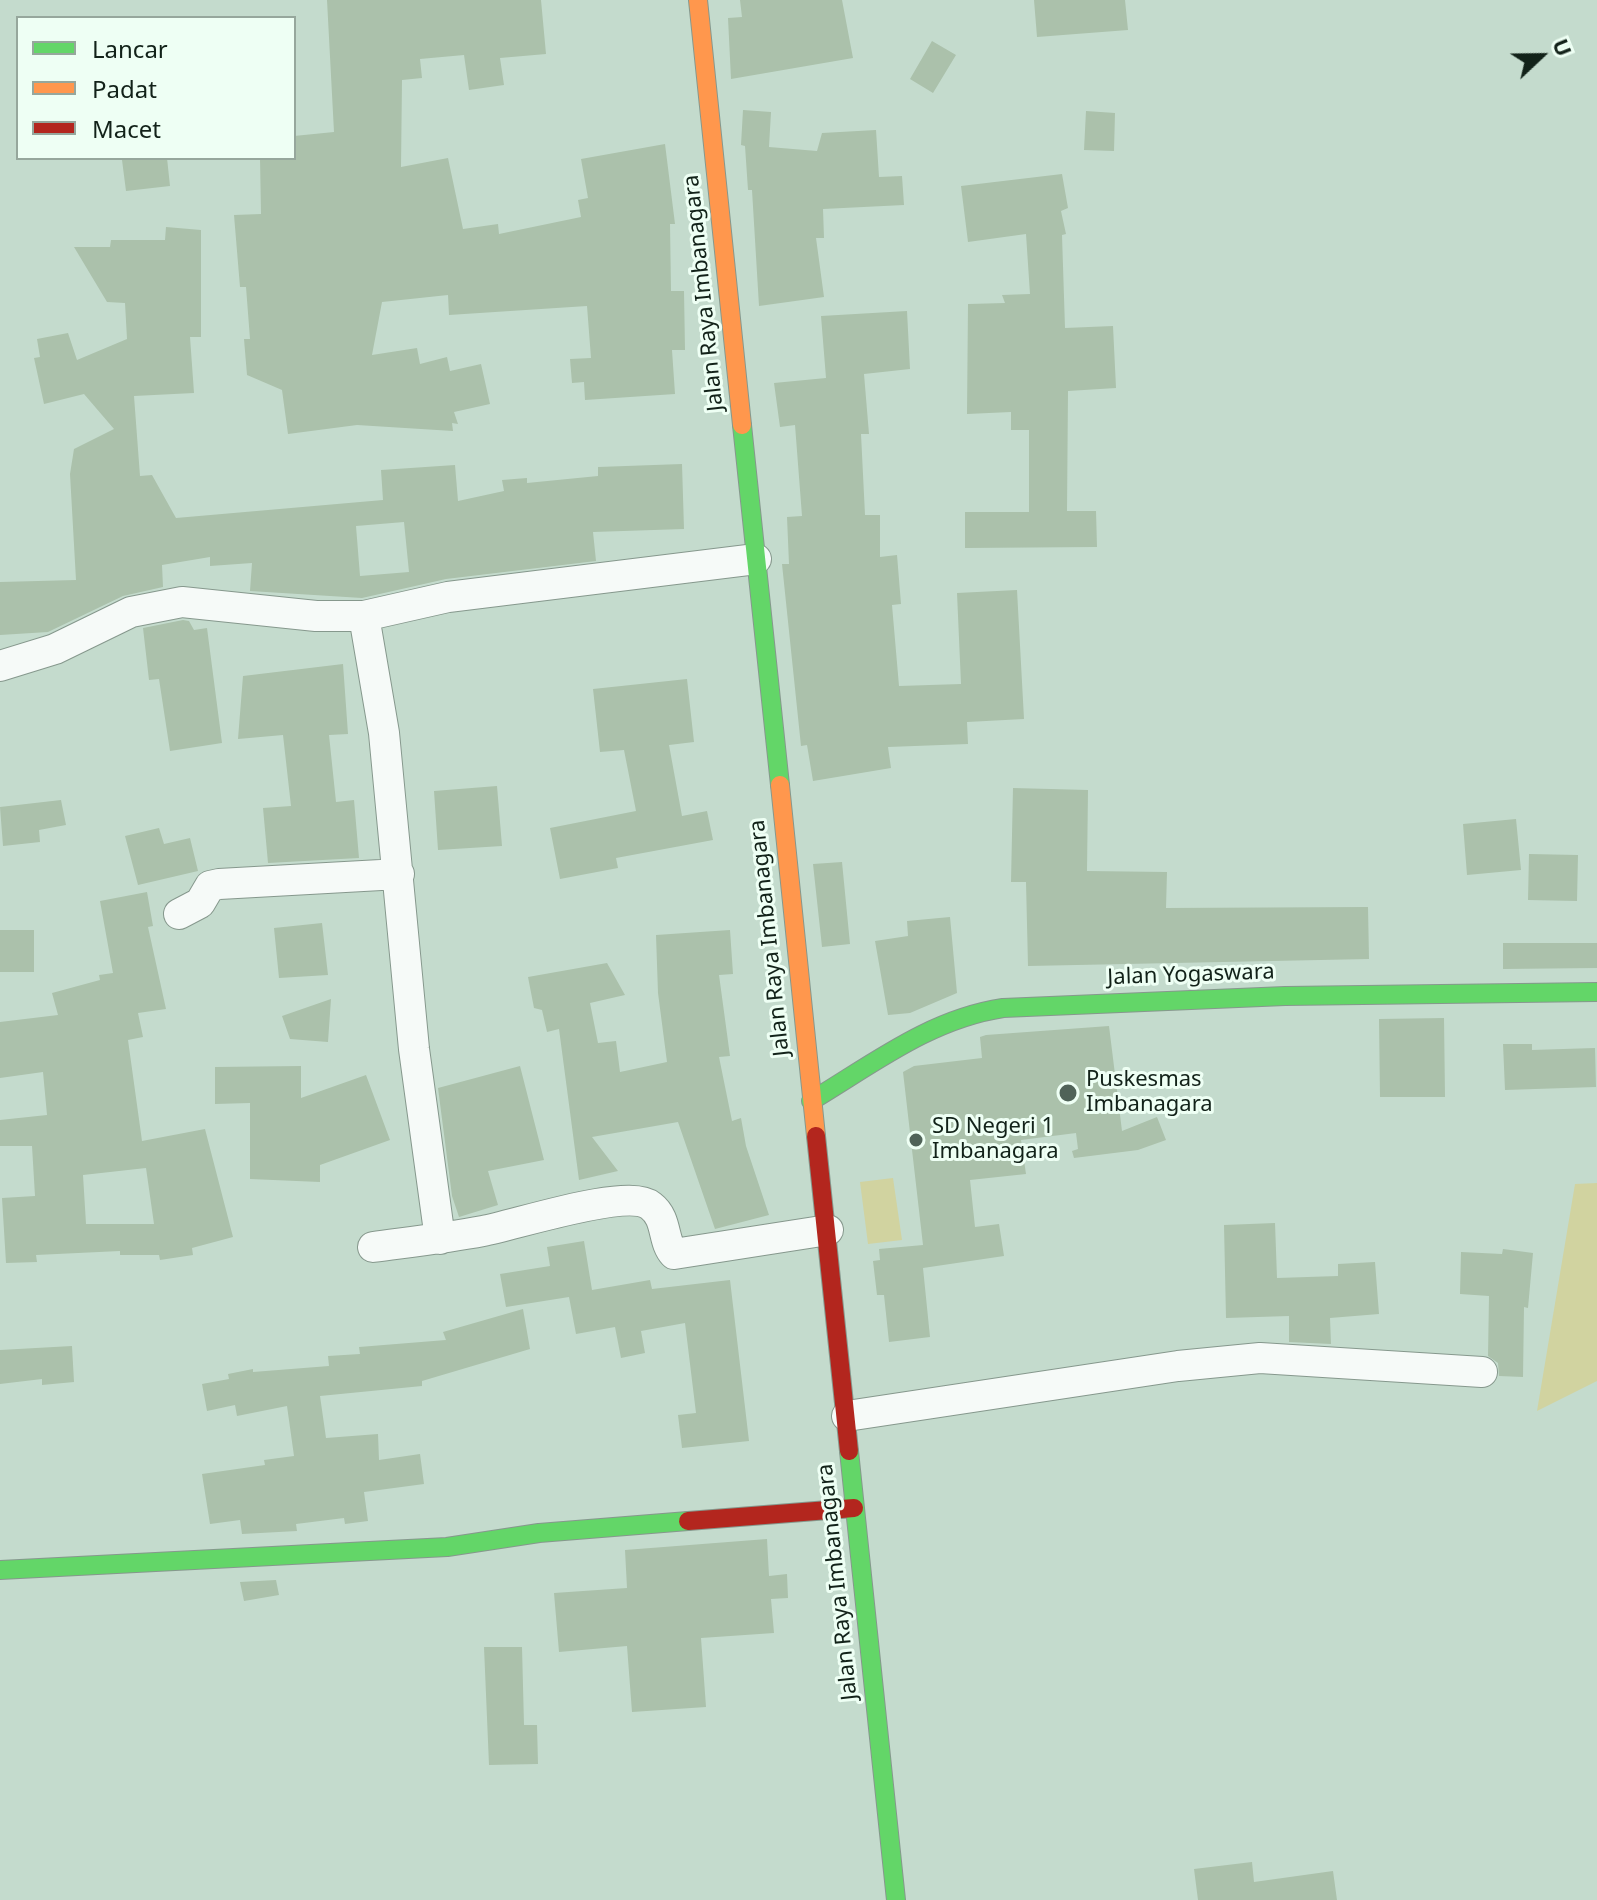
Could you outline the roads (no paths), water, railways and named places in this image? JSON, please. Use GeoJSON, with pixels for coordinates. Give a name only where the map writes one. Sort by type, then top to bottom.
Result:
{"type":"FeatureCollection","features":[{"type":"Feature","properties":{"kind":"main road","name":"Jalan Raya Imbanagara"},"geometry":{"type":"LineString","coordinates":[[698,0],[896,1900]]}},
{"type":"Feature","properties":{"kind":"main road","name":"Jalan Yogaswara"},"geometry":{"type":"LineString","coordinates":[[811,1101],[932,1029],[969,1014],[996,1009],[1285,996],[1597,992]]}},
{"type":"Feature","properties":{"kind":"main road"},"geometry":{"type":"LineString","coordinates":[[0,1570],[447,1547],[555,1532],[854,1508]]}},
{"type":"Feature","properties":{"kind":"main road","name":"Jalan Raya Imbanagara"},"geometry":{"type":"LineString","coordinates":[[886,1900],[891,1870]]}},
{"type":"Feature","properties":{"kind":"street"},"geometry":{"type":"LineString","coordinates":[[0,666],[55,649],[131,612],[182,602],[316,616],[364,616],[448,597],[756,559]]}},
{"type":"Feature","properties":{"kind":"street"},"geometry":{"type":"LineString","coordinates":[[364,616],[384,733],[414,1049],[440,1239]]}},
{"type":"Feature","properties":{"kind":"street"},"geometry":{"type":"LineString","coordinates":[[179,914],[200,903],[210,886],[219,884],[399,874]]}},
{"type":"Feature","properties":{"kind":"street"},"geometry":{"type":"LineString","coordinates":[[373,1247],[440,1239],[488,1230],[529,1217],[635,1201],[650,1205],[662,1218],[674,1254],[828,1230]]}},
{"type":"Feature","properties":{"kind":"street"},"geometry":{"type":"LineString","coordinates":[[847,1416],[1178,1366],[1260,1358],[1482,1372]]}},
{"type":"Feature","properties":{"kind":"place","name":"Puskesmas Imbanagara"},"geometry":{"type":"Point","coordinates":[1068,1093]}},
{"type":"Feature","properties":{"kind":"place","name":"SD Negeri 1 Imbanagara"},"geometry":{"type":"Point","coordinates":[916,1140]}}]}
